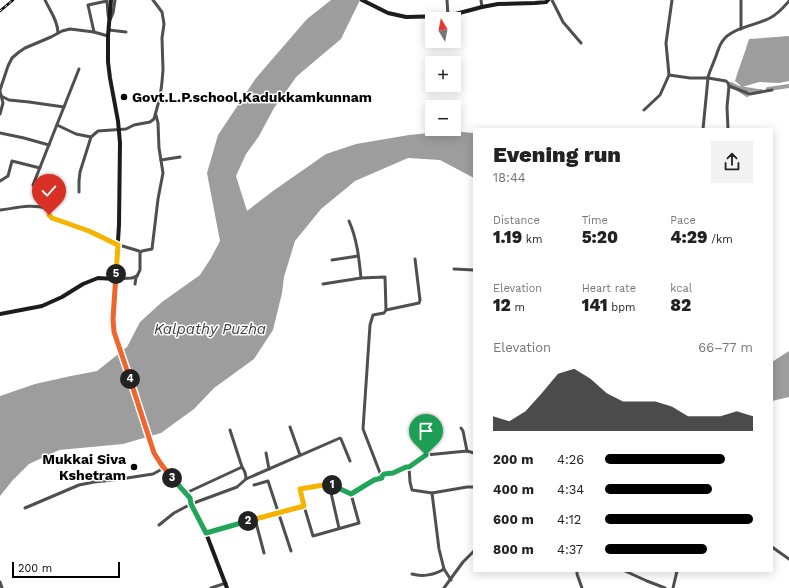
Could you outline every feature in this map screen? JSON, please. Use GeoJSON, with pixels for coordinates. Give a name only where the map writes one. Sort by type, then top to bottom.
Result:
{"type":"FeatureCollection","features":[{"type":"Feature","properties":{"kind":"main road"},"geometry":{"type":"LineString","coordinates":[[111,0],[108,36],[108,62],[118,121],[120,150],[118,245],[113,319],[114,332],[154,453],[164,468],[190,498],[191,504],[206,533],[227,588]]}},
{"type":"Feature","properties":{"kind":"main road"},"geometry":{"type":"LineString","coordinates":[[362,0],[388,13],[406,17],[425,17]]}},
{"type":"Feature","properties":{"kind":"main road"},"geometry":{"type":"LineString","coordinates":[[461,12],[498,2],[535,3],[546,2],[548,0]]}},
{"type":"Feature","properties":{"kind":"main road"},"geometry":{"type":"LineString","coordinates":[[0,314],[42,306],[83,284],[98,278],[115,279]]}},
{"type":"Feature","properties":{"kind":"street"},"geometry":{"type":"LineString","coordinates":[[45,0],[58,27],[58,33]]}},
{"type":"Feature","properties":{"kind":"street"},"geometry":{"type":"LineString","coordinates":[[110,20],[113,13],[115,0]]}},
{"type":"Feature","properties":{"kind":"street"},"geometry":{"type":"LineString","coordinates":[[79,192],[80,172],[91,137],[98,131],[126,129],[134,125],[150,122],[154,119],[160,97],[162,82],[162,38],[164,24],[162,12],[153,0]]}},
{"type":"Feature","properties":{"kind":"street"},"geometry":{"type":"LineString","coordinates":[[447,0],[448,12]]}},
{"type":"Feature","properties":{"kind":"street"},"geometry":{"type":"LineString","coordinates":[[481,0],[482,6]]}},
{"type":"Feature","properties":{"kind":"street"},"geometry":{"type":"LineString","coordinates":[[552,0],[563,22],[581,43]]}},
{"type":"Feature","properties":{"kind":"street"},"geometry":{"type":"LineString","coordinates":[[644,110],[660,95],[669,75],[666,44],[672,0]]}},
{"type":"Feature","properties":{"kind":"street"},"geometry":{"type":"LineString","coordinates":[[741,0],[741,29]]}},
{"type":"Feature","properties":{"kind":"street"},"geometry":{"type":"LineString","coordinates":[[94,32],[88,6],[107,1],[110,20]]}},
{"type":"Feature","properties":{"kind":"street"},"geometry":{"type":"LineString","coordinates":[[703,128],[708,78],[719,45],[725,37],[732,32],[770,18],[779,12],[789,1]]}},
{"type":"Feature","properties":{"kind":"street"},"geometry":{"type":"LineString","coordinates":[[0,114],[3,104],[0,90],[12,58],[19,52],[58,33],[70,29],[94,32],[108,36]]}},
{"type":"Feature","properties":{"kind":"street"},"geometry":{"type":"LineString","coordinates":[[109,30],[126,32]]}},
{"type":"Feature","properties":{"kind":"street"},"geometry":{"type":"LineString","coordinates":[[48,207],[49,190],[36,188],[34,185],[78,69]]}},
{"type":"Feature","properties":{"kind":"street"},"geometry":{"type":"LineString","coordinates":[[669,75],[726,81],[729,86],[727,107],[728,128]]}},
{"type":"Feature","properties":{"kind":"street"},"geometry":{"type":"LineString","coordinates":[[729,86],[750,94],[772,90]]}},
{"type":"Feature","properties":{"kind":"street"},"geometry":{"type":"LineString","coordinates":[[1,96],[9,100],[64,107]]}},
{"type":"Feature","properties":{"kind":"street"},"geometry":{"type":"LineString","coordinates":[[135,284],[136,277],[140,270],[140,253],[142,251],[152,249],[158,199],[163,173],[156,113]]}},
{"type":"Feature","properties":{"kind":"street"},"geometry":{"type":"LineString","coordinates":[[57,125],[76,134],[91,137]]}},
{"type":"Feature","properties":{"kind":"street"},"geometry":{"type":"LineString","coordinates":[[0,133],[49,145]]}},
{"type":"Feature","properties":{"kind":"street"},"geometry":{"type":"LineString","coordinates":[[161,160],[180,157]]}},
{"type":"Feature","properties":{"kind":"street"},"geometry":{"type":"LineString","coordinates":[[0,180],[8,176],[12,161],[40,168]]}},
{"type":"Feature","properties":{"kind":"street"},"geometry":{"type":"LineString","coordinates":[[0,210],[26,206],[47,208],[49,215],[52,218],[89,231],[118,245],[139,251]]}},
{"type":"Feature","properties":{"kind":"street"},"geometry":{"type":"LineString","coordinates":[[348,221],[355,238],[361,278]]}},
{"type":"Feature","properties":{"kind":"street"},"geometry":{"type":"LineString","coordinates":[[332,260],[358,256]]}},
{"type":"Feature","properties":{"kind":"street"},"geometry":{"type":"LineString","coordinates":[[382,476],[362,429],[370,325],[373,315],[384,313],[386,310],[419,303],[420,300],[415,259]]}},
{"type":"Feature","properties":{"kind":"street"},"geometry":{"type":"LineString","coordinates":[[454,269],[473,270]]}},
{"type":"Feature","properties":{"kind":"street"},"geometry":{"type":"LineString","coordinates":[[115,279],[132,278],[137,276]]}},
{"type":"Feature","properties":{"kind":"street"},"geometry":{"type":"LineString","coordinates":[[323,284],[361,278],[385,277],[386,310]]}},
{"type":"Feature","properties":{"kind":"street"},"geometry":{"type":"LineString","coordinates":[[290,427],[300,455]]}},
{"type":"Feature","properties":{"kind":"street"},"geometry":{"type":"LineString","coordinates":[[462,428],[466,451]]}},
{"type":"Feature","properties":{"kind":"street"},"geometry":{"type":"LineString","coordinates":[[230,430],[246,475],[246,479]]}},
{"type":"Feature","properties":{"kind":"street"},"geometry":{"type":"LineString","coordinates":[[159,525],[174,513],[191,504],[237,487],[246,479],[340,438],[350,461]]}},
{"type":"Feature","properties":{"kind":"street"},"geometry":{"type":"LineString","coordinates":[[351,494],[374,480],[382,478],[384,474],[393,473],[409,467],[426,455],[466,451],[473,453]]}},
{"type":"Feature","properties":{"kind":"street"},"geometry":{"type":"LineString","coordinates":[[266,453],[269,469]]}},
{"type":"Feature","properties":{"kind":"street"},"geometry":{"type":"LineString","coordinates":[[186,494],[242,467]]}},
{"type":"Feature","properties":{"kind":"street"},"geometry":{"type":"LineString","coordinates":[[409,467],[412,490],[432,493],[473,487]]}},
{"type":"Feature","properties":{"kind":"street"},"geometry":{"type":"LineString","coordinates":[[25,508],[79,485],[153,474],[164,468]]}},
{"type":"Feature","properties":{"kind":"street"},"geometry":{"type":"LineString","coordinates":[[254,485],[268,481],[291,551]]}},
{"type":"Feature","properties":{"kind":"street"},"geometry":{"type":"LineString","coordinates":[[329,484],[351,494],[359,523],[313,536],[300,489],[329,484]]}},
{"type":"Feature","properties":{"kind":"street"},"geometry":{"type":"LineString","coordinates":[[329,484],[339,528]]}},
{"type":"Feature","properties":{"kind":"street"},"geometry":{"type":"LineString","coordinates":[[432,493],[439,549],[444,569],[451,580]]}},
{"type":"Feature","properties":{"kind":"street"},"geometry":{"type":"LineString","coordinates":[[206,533],[304,506]]}},
{"type":"Feature","properties":{"kind":"street"},"geometry":{"type":"LineString","coordinates":[[255,519],[264,552]]}},
{"type":"Feature","properties":{"kind":"street"},"geometry":{"type":"LineString","coordinates":[[773,548],[789,559]]}},
{"type":"Feature","properties":{"kind":"street"},"geometry":{"type":"LineString","coordinates":[[444,588],[463,562],[473,552]]}},
{"type":"Feature","properties":{"kind":"street"},"geometry":{"type":"LineString","coordinates":[[412,574],[419,576],[438,573],[444,569]]}},
{"type":"Feature","properties":{"kind":"street"},"geometry":{"type":"LineString","coordinates":[[577,572],[582,588]]}},
{"type":"Feature","properties":{"kind":"street"},"geometry":{"type":"LineString","coordinates":[[627,572],[646,582],[665,588]]}},
{"type":"Feature","properties":{"kind":"street"},"geometry":{"type":"LineString","coordinates":[[674,588],[677,572]]}},
{"type":"Feature","properties":{"kind":"street"},"geometry":{"type":"LineString","coordinates":[[0,582],[2,588]]}},
{"type":"Feature","properties":{"kind":"street"},"geometry":{"type":"LineString","coordinates":[[211,588],[226,583]]}},
{"type":"Feature","properties":{"kind":"water","name":"Kalpathy Puzha"},"geometry":{"type":"Polygon","coordinates":[[[331,0],[360,0],[341,39],[297,76],[274,108],[259,136],[246,154],[236,176],[247,211],[326,154],[356,144],[409,135],[425,133],[425,136],[461,136],[461,132],[473,133],[473,177],[440,160],[408,158],[355,181],[321,209],[295,241],[284,277],[282,293],[273,330],[254,359],[214,388],[194,409],[161,433],[123,444],[59,450],[29,464],[0,496],[0,396],[35,384],[97,371],[127,347],[140,322],[162,302],[200,275],[211,258],[220,241],[207,173],[218,135],[256,78],[307,19],[331,0]]]}},
{"type":"Feature","properties":{"kind":"water"},"geometry":{"type":"Polygon","coordinates":[[[789,36],[789,81],[779,83],[759,82],[742,87],[735,81],[749,39],[789,36]]]}},
{"type":"Feature","properties":{"kind":"water"},"geometry":{"type":"Polygon","coordinates":[[[789,351],[789,397],[773,401],[773,361],[789,351]]]}},
{"type":"Feature","properties":{"kind":"waterway"},"geometry":{"type":"LineString","coordinates":[[747,95],[731,84],[739,88],[761,91]]}},
{"type":"Feature","properties":{"kind":"waterway"},"geometry":{"type":"LineString","coordinates":[[768,89],[789,86]]}},
{"type":"Feature","properties":{"kind":"railway"},"geometry":{"type":"LineString","coordinates":[[0,11],[13,0]]}},
{"type":"Feature","properties":{"kind":"place","name":"Govt.L.P.school,Kadukkamkunnam"},"geometry":{"type":"Point","coordinates":[124,97]}},
{"type":"Feature","properties":{"kind":"place","name":"Mukkai Siva Kshetram"},"geometry":{"type":"Point","coordinates":[134,467]}},
{"type":"Feature","properties":{"kind":"route"},"geometry":{"type":"LineString","coordinates":[[49,215],[52,218],[89,231],[118,245],[113,319],[114,332],[154,453],[161,464],[190,498],[191,504],[206,533],[304,506],[300,489],[329,484],[351,494],[374,480],[382,478],[384,474],[393,473],[409,467],[426,455]]}}]}
